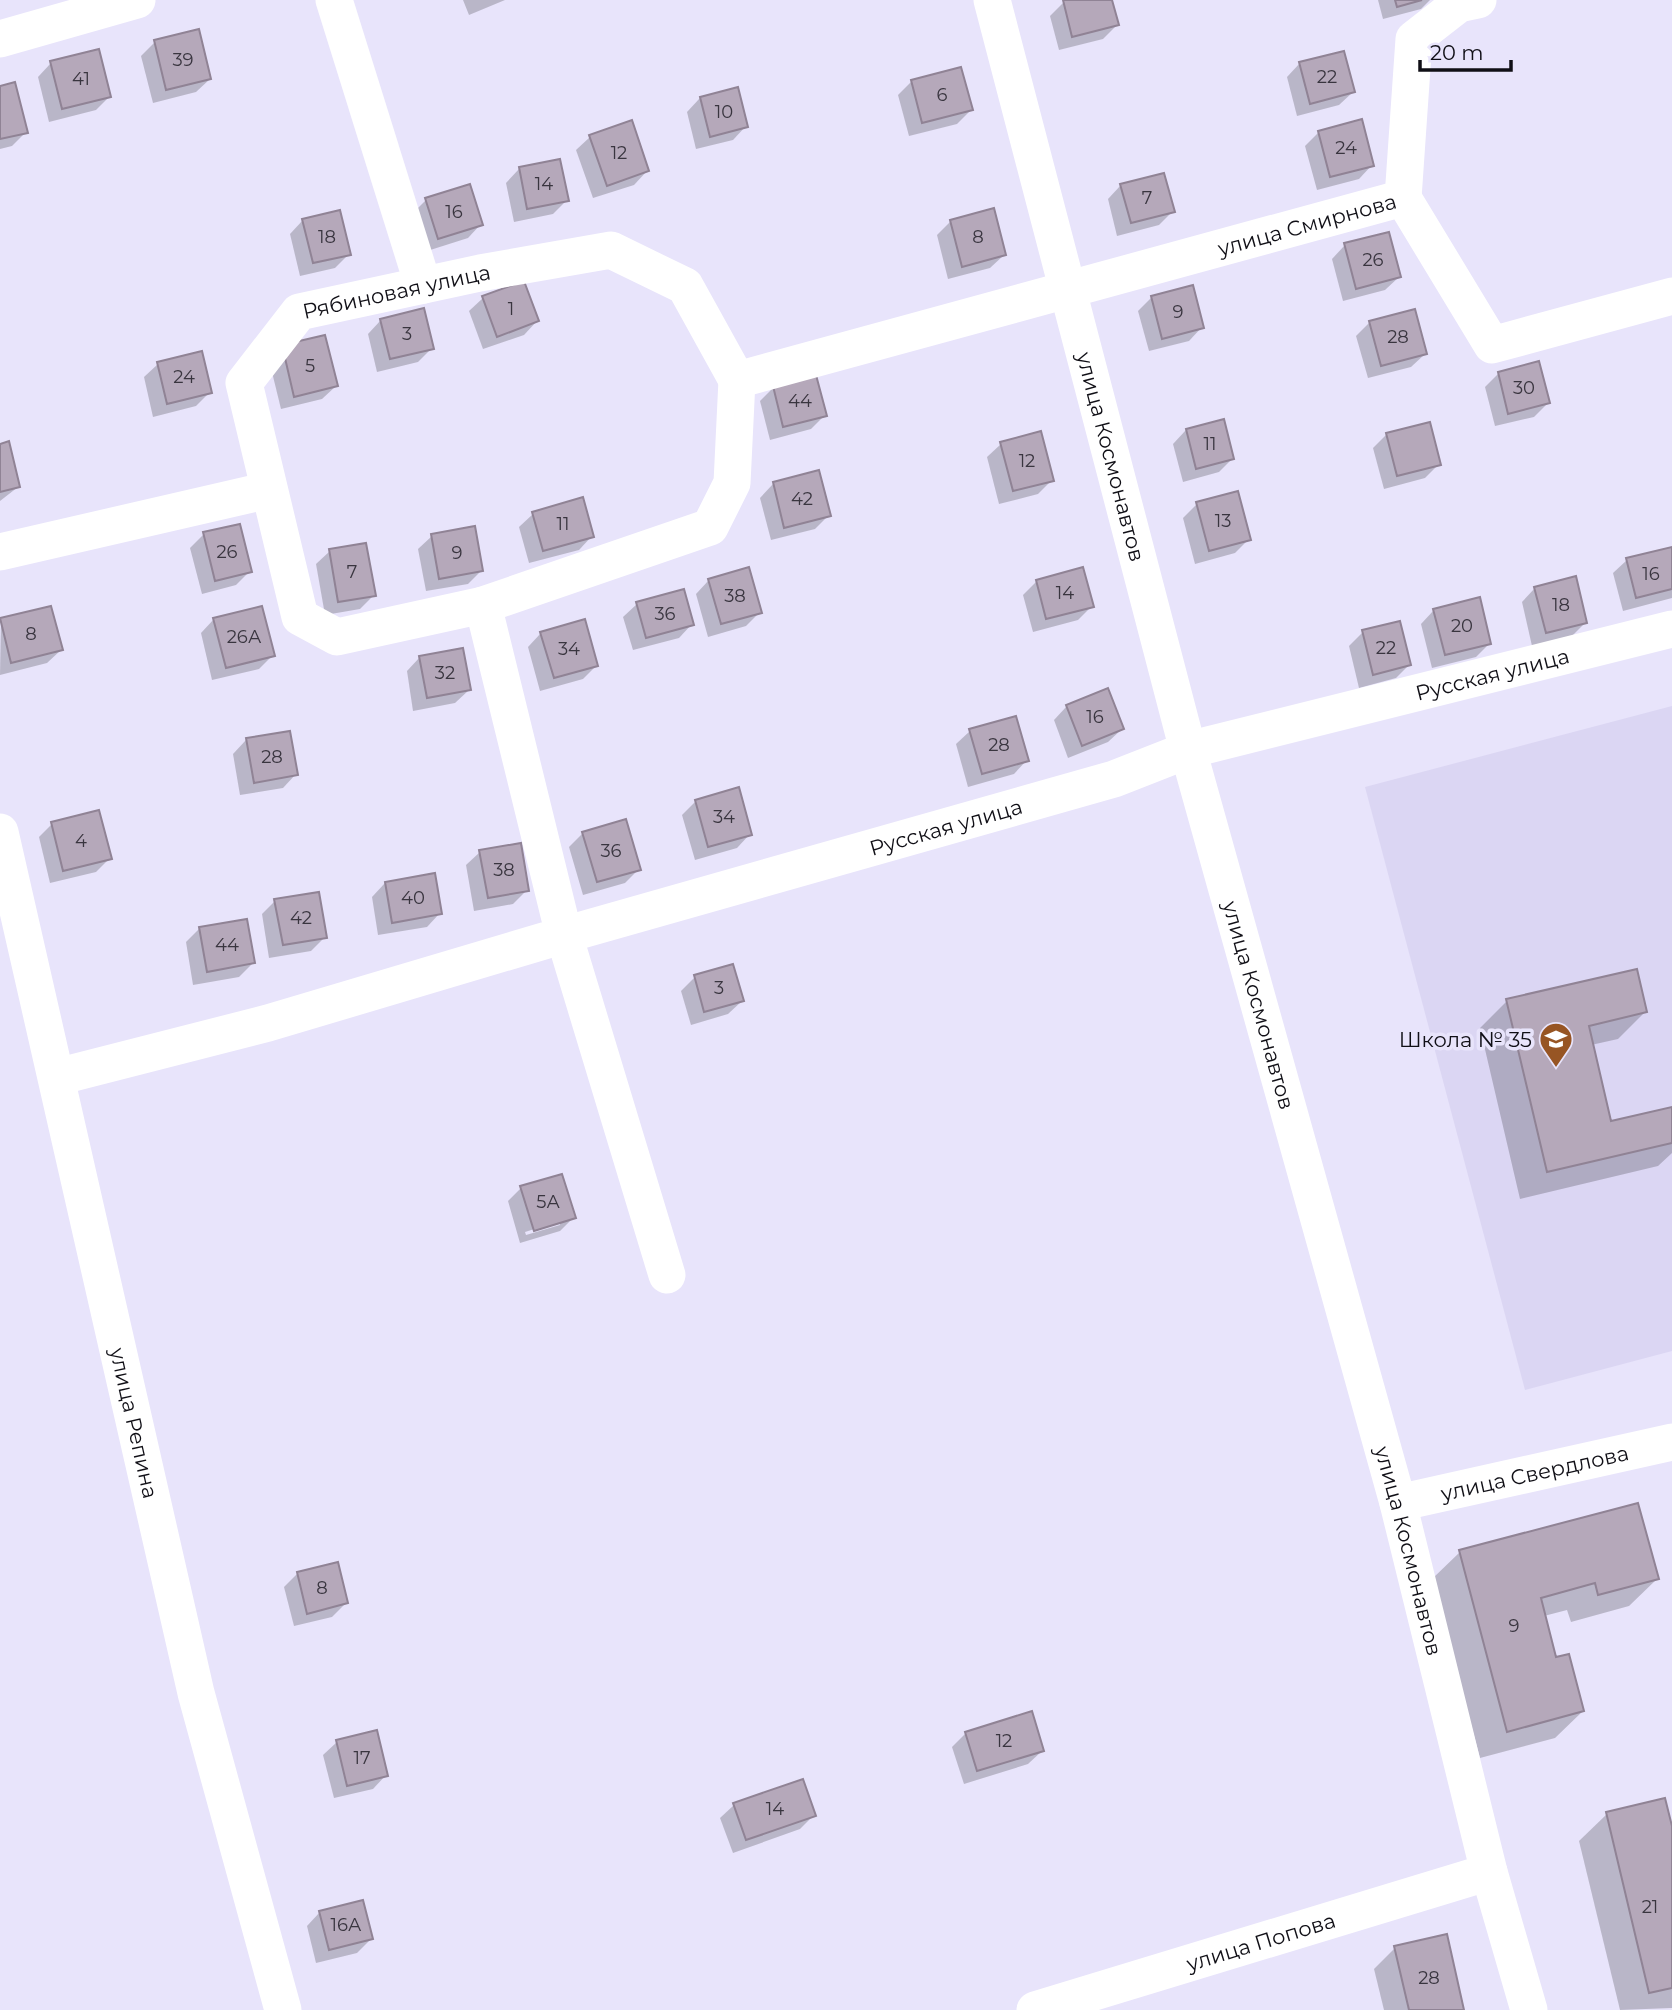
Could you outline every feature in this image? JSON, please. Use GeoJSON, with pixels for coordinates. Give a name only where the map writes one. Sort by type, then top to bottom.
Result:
{"type":"FeatureCollection","features":[{"type":"Feature","properties":{"kind":"street"},"geometry":{"type":"LineString","coordinates":[[0,39],[137,0]]}},
{"type":"Feature","properties":{"kind":"street"},"geometry":{"type":"LineString","coordinates":[[334,0],[423,285]]}},
{"type":"Feature","properties":{"kind":"street","name":"улица Космонавтов"},"geometry":{"type":"LineString","coordinates":[[992,0],[1188,750],[1398,1503],[1489,1872],[1529,2010]]}},
{"type":"Feature","properties":{"kind":"street"},"geometry":{"type":"LineString","coordinates":[[1403,198],[1414,39],[1459,4],[1478,0]]}},
{"type":"Feature","properties":{"kind":"street","name":"улица Смирнова"},"geometry":{"type":"LineString","coordinates":[[1067,287],[1403,198],[1492,345],[1672,296]]}},
{"type":"Feature","properties":{"kind":"street","name":"Рябиновая улица"},"geometry":{"type":"LineString","coordinates":[[611,250],[685,286],[737,380],[732,483],[710,527],[483,605],[337,637],[300,617],[243,383],[299,312],[423,285],[611,250]]}},
{"type":"Feature","properties":{"kind":"street"},"geometry":{"type":"LineString","coordinates":[[737,380],[1067,287]]}},
{"type":"Feature","properties":{"kind":"street"},"geometry":{"type":"LineString","coordinates":[[0,552],[269,490]]}},
{"type":"Feature","properties":{"kind":"street"},"geometry":{"type":"LineString","coordinates":[[483,605],[564,934],[667,1275]]}},
{"type":"Feature","properties":{"kind":"street","name":"Русская улица"},"geometry":{"type":"LineString","coordinates":[[57,1077],[268,1023],[564,934],[1114,779],[1188,750],[1672,629]]}},
{"type":"Feature","properties":{"kind":"street","name":"улица Репина"},"geometry":{"type":"LineString","coordinates":[[0,832],[196,1693],[283,2010]]}},
{"type":"Feature","properties":{"kind":"street","name":"улица Свердлова"},"geometry":{"type":"LineString","coordinates":[[1398,1503],[1672,1442]]}},
{"type":"Feature","properties":{"kind":"street","name":"улица Попова"},"geometry":{"type":"LineString","coordinates":[[1035,2010],[1489,1872]]}},
{"type":"Feature","properties":{"kind":"shaded area","name":"Школа № 35"},"geometry":{"type":"Polygon","coordinates":[[[1672,706],[1672,1351],[1525,1390],[1365,787],[1672,706]]]}},
{"type":"Feature","properties":{"kind":"building"},"geometry":{"type":"Polygon","coordinates":[[[1063,0],[1112,0],[1119,25],[1072,37],[1063,0]]]}},
{"type":"Feature","properties":{"kind":"building"},"geometry":{"type":"Polygon","coordinates":[[[1395,0],[1422,0],[1397,7],[1395,0]]]}},
{"type":"Feature","properties":{"kind":"building"},"geometry":{"type":"Polygon","coordinates":[[[199,29],[211,79],[166,90],[154,40],[199,29]]]}},
{"type":"Feature","properties":{"kind":"building"},"geometry":{"type":"Polygon","coordinates":[[[99,49],[111,97],[62,109],[50,61],[99,49]]]}},
{"type":"Feature","properties":{"kind":"building"},"geometry":{"type":"Polygon","coordinates":[[[1344,51],[1355,92],[1310,104],[1299,62],[1344,51]]]}},
{"type":"Feature","properties":{"kind":"building"},"geometry":{"type":"Polygon","coordinates":[[[961,67],[973,110],[922,123],[911,80],[961,67]]]}},
{"type":"Feature","properties":{"kind":"building"},"geometry":{"type":"Polygon","coordinates":[[[15,82],[28,133],[0,139],[0,86],[15,82]]]}},
{"type":"Feature","properties":{"kind":"building"},"geometry":{"type":"Polygon","coordinates":[[[738,87],[748,127],[710,137],[700,97],[738,87]]]}},
{"type":"Feature","properties":{"kind":"building"},"geometry":{"type":"Polygon","coordinates":[[[1362,119],[1374,166],[1330,177],[1318,131],[1362,119]]]}},
{"type":"Feature","properties":{"kind":"building"},"geometry":{"type":"Polygon","coordinates":[[[632,120],[649,171],[607,186],[589,135],[632,120]]]}},
{"type":"Feature","properties":{"kind":"building"},"geometry":{"type":"Polygon","coordinates":[[[560,159],[569,201],[527,209],[519,167],[560,159]]]}},
{"type":"Feature","properties":{"kind":"building"},"geometry":{"type":"Polygon","coordinates":[[[1164,173],[1175,212],[1131,223],[1120,184],[1164,173]]]}},
{"type":"Feature","properties":{"kind":"building"},"geometry":{"type":"Polygon","coordinates":[[[470,184],[483,225],[438,239],[425,198],[470,184]]]}},
{"type":"Feature","properties":{"kind":"building"},"geometry":{"type":"Polygon","coordinates":[[[994,208],[1006,255],[962,267],[950,220],[994,208]]]}},
{"type":"Feature","properties":{"kind":"building"},"geometry":{"type":"Polygon","coordinates":[[[340,210],[351,255],[313,263],[302,219],[340,210]]]}},
{"type":"Feature","properties":{"kind":"building"},"geometry":{"type":"Polygon","coordinates":[[[1389,232],[1401,277],[1356,289],[1344,243],[1389,232]]]}},
{"type":"Feature","properties":{"kind":"building"},"geometry":{"type":"Polygon","coordinates":[[[524,281],[539,321],[497,337],[482,296],[524,281]]]}},
{"type":"Feature","properties":{"kind":"building"},"geometry":{"type":"Polygon","coordinates":[[[1193,285],[1204,328],[1162,339],[1151,296],[1193,285]]]}},
{"type":"Feature","properties":{"kind":"building"},"geometry":{"type":"Polygon","coordinates":[[[424,308],[434,349],[390,359],[380,319],[424,308]]]}},
{"type":"Feature","properties":{"kind":"building"},"geometry":{"type":"Polygon","coordinates":[[[1415,309],[1427,354],[1381,366],[1369,321],[1415,309]]]}},
{"type":"Feature","properties":{"kind":"building"},"geometry":{"type":"Polygon","coordinates":[[[325,335],[338,386],[294,397],[282,345],[325,335]]]}},
{"type":"Feature","properties":{"kind":"building"},"geometry":{"type":"Polygon","coordinates":[[[202,351],[212,393],[167,404],[157,362],[202,351]]]}},
{"type":"Feature","properties":{"kind":"building"},"geometry":{"type":"Polygon","coordinates":[[[1539,361],[1550,403],[1508,414],[1498,372],[1539,361]]]}},
{"type":"Feature","properties":{"kind":"building"},"geometry":{"type":"Polygon","coordinates":[[[816,375],[827,416],[783,427],[773,386],[816,375]]]}},
{"type":"Feature","properties":{"kind":"building"},"geometry":{"type":"Polygon","coordinates":[[[1224,419],[1234,459],[1196,469],[1186,429],[1224,419]]]}},
{"type":"Feature","properties":{"kind":"building"},"geometry":{"type":"Polygon","coordinates":[[[1430,422],[1441,465],[1397,476],[1386,433],[1430,422]]]}},
{"type":"Feature","properties":{"kind":"building"},"geometry":{"type":"Polygon","coordinates":[[[1041,431],[1054,481],[1013,491],[1000,442],[1041,431]]]}},
{"type":"Feature","properties":{"kind":"building"},"geometry":{"type":"Polygon","coordinates":[[[9,441],[20,487],[0,492],[0,444],[9,441]]]}},
{"type":"Feature","properties":{"kind":"building"},"geometry":{"type":"Polygon","coordinates":[[[819,470],[831,516],[784,528],[773,482],[819,470]]]}},
{"type":"Feature","properties":{"kind":"building"},"geometry":{"type":"Polygon","coordinates":[[[1238,491],[1251,540],[1209,551],[1196,502],[1238,491]]]}},
{"type":"Feature","properties":{"kind":"building"},"geometry":{"type":"Polygon","coordinates":[[[583,497],[594,537],[543,551],[532,512],[583,497]]]}},
{"type":"Feature","properties":{"kind":"building"},"geometry":{"type":"Polygon","coordinates":[[[240,524],[252,572],[215,581],[203,532],[240,524]]]}},
{"type":"Feature","properties":{"kind":"building"},"geometry":{"type":"Polygon","coordinates":[[[475,526],[483,571],[439,579],[431,534],[475,526]]]}},
{"type":"Feature","properties":{"kind":"building"},"geometry":{"type":"Polygon","coordinates":[[[366,543],[376,596],[338,602],[329,549],[366,543]]]}},
{"type":"Feature","properties":{"kind":"building"},"geometry":{"type":"Polygon","coordinates":[[[1672,547],[1672,589],[1636,598],[1626,558],[1672,547]]]}},
{"type":"Feature","properties":{"kind":"building"},"geometry":{"type":"Polygon","coordinates":[[[749,567],[762,613],[721,624],[708,579],[749,567]]]}},
{"type":"Feature","properties":{"kind":"building"},"geometry":{"type":"Polygon","coordinates":[[[1083,567],[1094,607],[1046,619],[1036,580],[1083,567]]]}},
{"type":"Feature","properties":{"kind":"building"},"geometry":{"type":"Polygon","coordinates":[[[1576,576],[1587,623],[1546,633],[1534,587],[1576,576]]]}},
{"type":"Feature","properties":{"kind":"building"},"geometry":{"type":"Polygon","coordinates":[[[684,589],[694,625],[646,638],[636,602],[684,589]]]}},
{"type":"Feature","properties":{"kind":"building"},"geometry":{"type":"Polygon","coordinates":[[[1480,597],[1491,644],[1445,655],[1433,609],[1480,597]]]}},
{"type":"Feature","properties":{"kind":"building"},"geometry":{"type":"Polygon","coordinates":[[[51,606],[63,650],[11,663],[0,618],[51,606]]]}},
{"type":"Feature","properties":{"kind":"building"},"geometry":{"type":"Polygon","coordinates":[[[262,606],[275,656],[226,668],[213,618],[262,606]]]}},
{"type":"Feature","properties":{"kind":"building"},"geometry":{"type":"Polygon","coordinates":[[[585,619],[598,666],[554,678],[540,632],[585,619]]]}},
{"type":"Feature","properties":{"kind":"building"},"geometry":{"type":"Polygon","coordinates":[[[1400,621],[1411,665],[1373,675],[1362,630],[1400,621]]]}},
{"type":"Feature","properties":{"kind":"building"},"geometry":{"type":"Polygon","coordinates":[[[463,648],[471,690],[427,698],[419,656],[463,648]]]}},
{"type":"Feature","properties":{"kind":"building"},"geometry":{"type":"Polygon","coordinates":[[[1108,688],[1124,729],[1082,746],[1066,705],[1108,688]]]}},
{"type":"Feature","properties":{"kind":"building"},"geometry":{"type":"Polygon","coordinates":[[[1016,716],[1029,761],[982,774],[969,729],[1016,716]]]}},
{"type":"Feature","properties":{"kind":"building"},"geometry":{"type":"Polygon","coordinates":[[[290,731],[298,775],[254,783],[246,738],[290,731]]]}},
{"type":"Feature","properties":{"kind":"building"},"geometry":{"type":"Polygon","coordinates":[[[739,787],[752,835],[708,847],[695,800],[739,787]]]}},
{"type":"Feature","properties":{"kind":"building"},"geometry":{"type":"Polygon","coordinates":[[[99,810],[112,859],[63,871],[51,822],[99,810]]]}},
{"type":"Feature","properties":{"kind":"building"},"geometry":{"type":"Polygon","coordinates":[[[626,819],[641,870],[597,882],[582,832],[626,819]]]}},
{"type":"Feature","properties":{"kind":"building"},"geometry":{"type":"Polygon","coordinates":[[[521,843],[529,891],[488,898],[479,850],[521,843]]]}},
{"type":"Feature","properties":{"kind":"building"},"geometry":{"type":"Polygon","coordinates":[[[435,873],[442,914],[392,923],[385,882],[435,873]]]}},
{"type":"Feature","properties":{"kind":"building"},"geometry":{"type":"Polygon","coordinates":[[[319,892],[327,938],[283,945],[274,899],[319,892]]]}},
{"type":"Feature","properties":{"kind":"building"},"geometry":{"type":"Polygon","coordinates":[[[247,919],[255,963],[207,972],[199,927],[247,919]]]}},
{"type":"Feature","properties":{"kind":"building"},"geometry":{"type":"Polygon","coordinates":[[[733,964],[744,1001],[704,1012],[694,975],[733,964]]]}},
{"type":"Feature","properties":{"kind":"building"},"geometry":{"type":"Polygon","coordinates":[[[1637,969],[1647,1012],[1589,1026],[1611,1121],[1672,1107],[1672,1143],[1547,1172],[1506,999],[1637,969]]]}},
{"type":"Feature","properties":{"kind":"building"},"geometry":{"type":"Polygon","coordinates":[[[562,1174],[576,1218],[534,1231],[520,1186],[562,1174]]]}},
{"type":"Feature","properties":{"kind":"building"},"geometry":{"type":"Polygon","coordinates":[[[1638,1503],[1659,1579],[1598,1595],[1595,1583],[1541,1598],[1556,1657],[1569,1654],[1584,1711],[1507,1732],[1459,1550],[1638,1503]]]}},
{"type":"Feature","properties":{"kind":"building"},"geometry":{"type":"Polygon","coordinates":[[[338,1562],[348,1603],[307,1614],[297,1572],[338,1562]]]}},
{"type":"Feature","properties":{"kind":"building"},"geometry":{"type":"Polygon","coordinates":[[[1032,1711],[1044,1751],[977,1771],[965,1732],[1032,1711]]]}},
{"type":"Feature","properties":{"kind":"building"},"geometry":{"type":"Polygon","coordinates":[[[377,1730],[388,1776],[347,1786],[336,1740],[377,1730]]]}},
{"type":"Feature","properties":{"kind":"building"},"geometry":{"type":"Polygon","coordinates":[[[803,1779],[816,1816],[746,1840],[733,1803],[803,1779]]]}},
{"type":"Feature","properties":{"kind":"building"},"geometry":{"type":"Polygon","coordinates":[[[1665,1798],[1672,1826],[1672,1988],[1649,1993],[1606,1812],[1665,1798]]]}},
{"type":"Feature","properties":{"kind":"building"},"geometry":{"type":"Polygon","coordinates":[[[363,1900],[373,1939],[329,1950],[319,1911],[363,1900]]]}},
{"type":"Feature","properties":{"kind":"building"},"geometry":{"type":"Polygon","coordinates":[[[1447,1934],[1464,2010],[1409,2010],[1394,1946],[1447,1934]]]}},
{"type":"Feature","properties":{"kind":"place","name":"Школа № 35"},"geometry":{"type":"Point","coordinates":[1556,1069]}}]}
